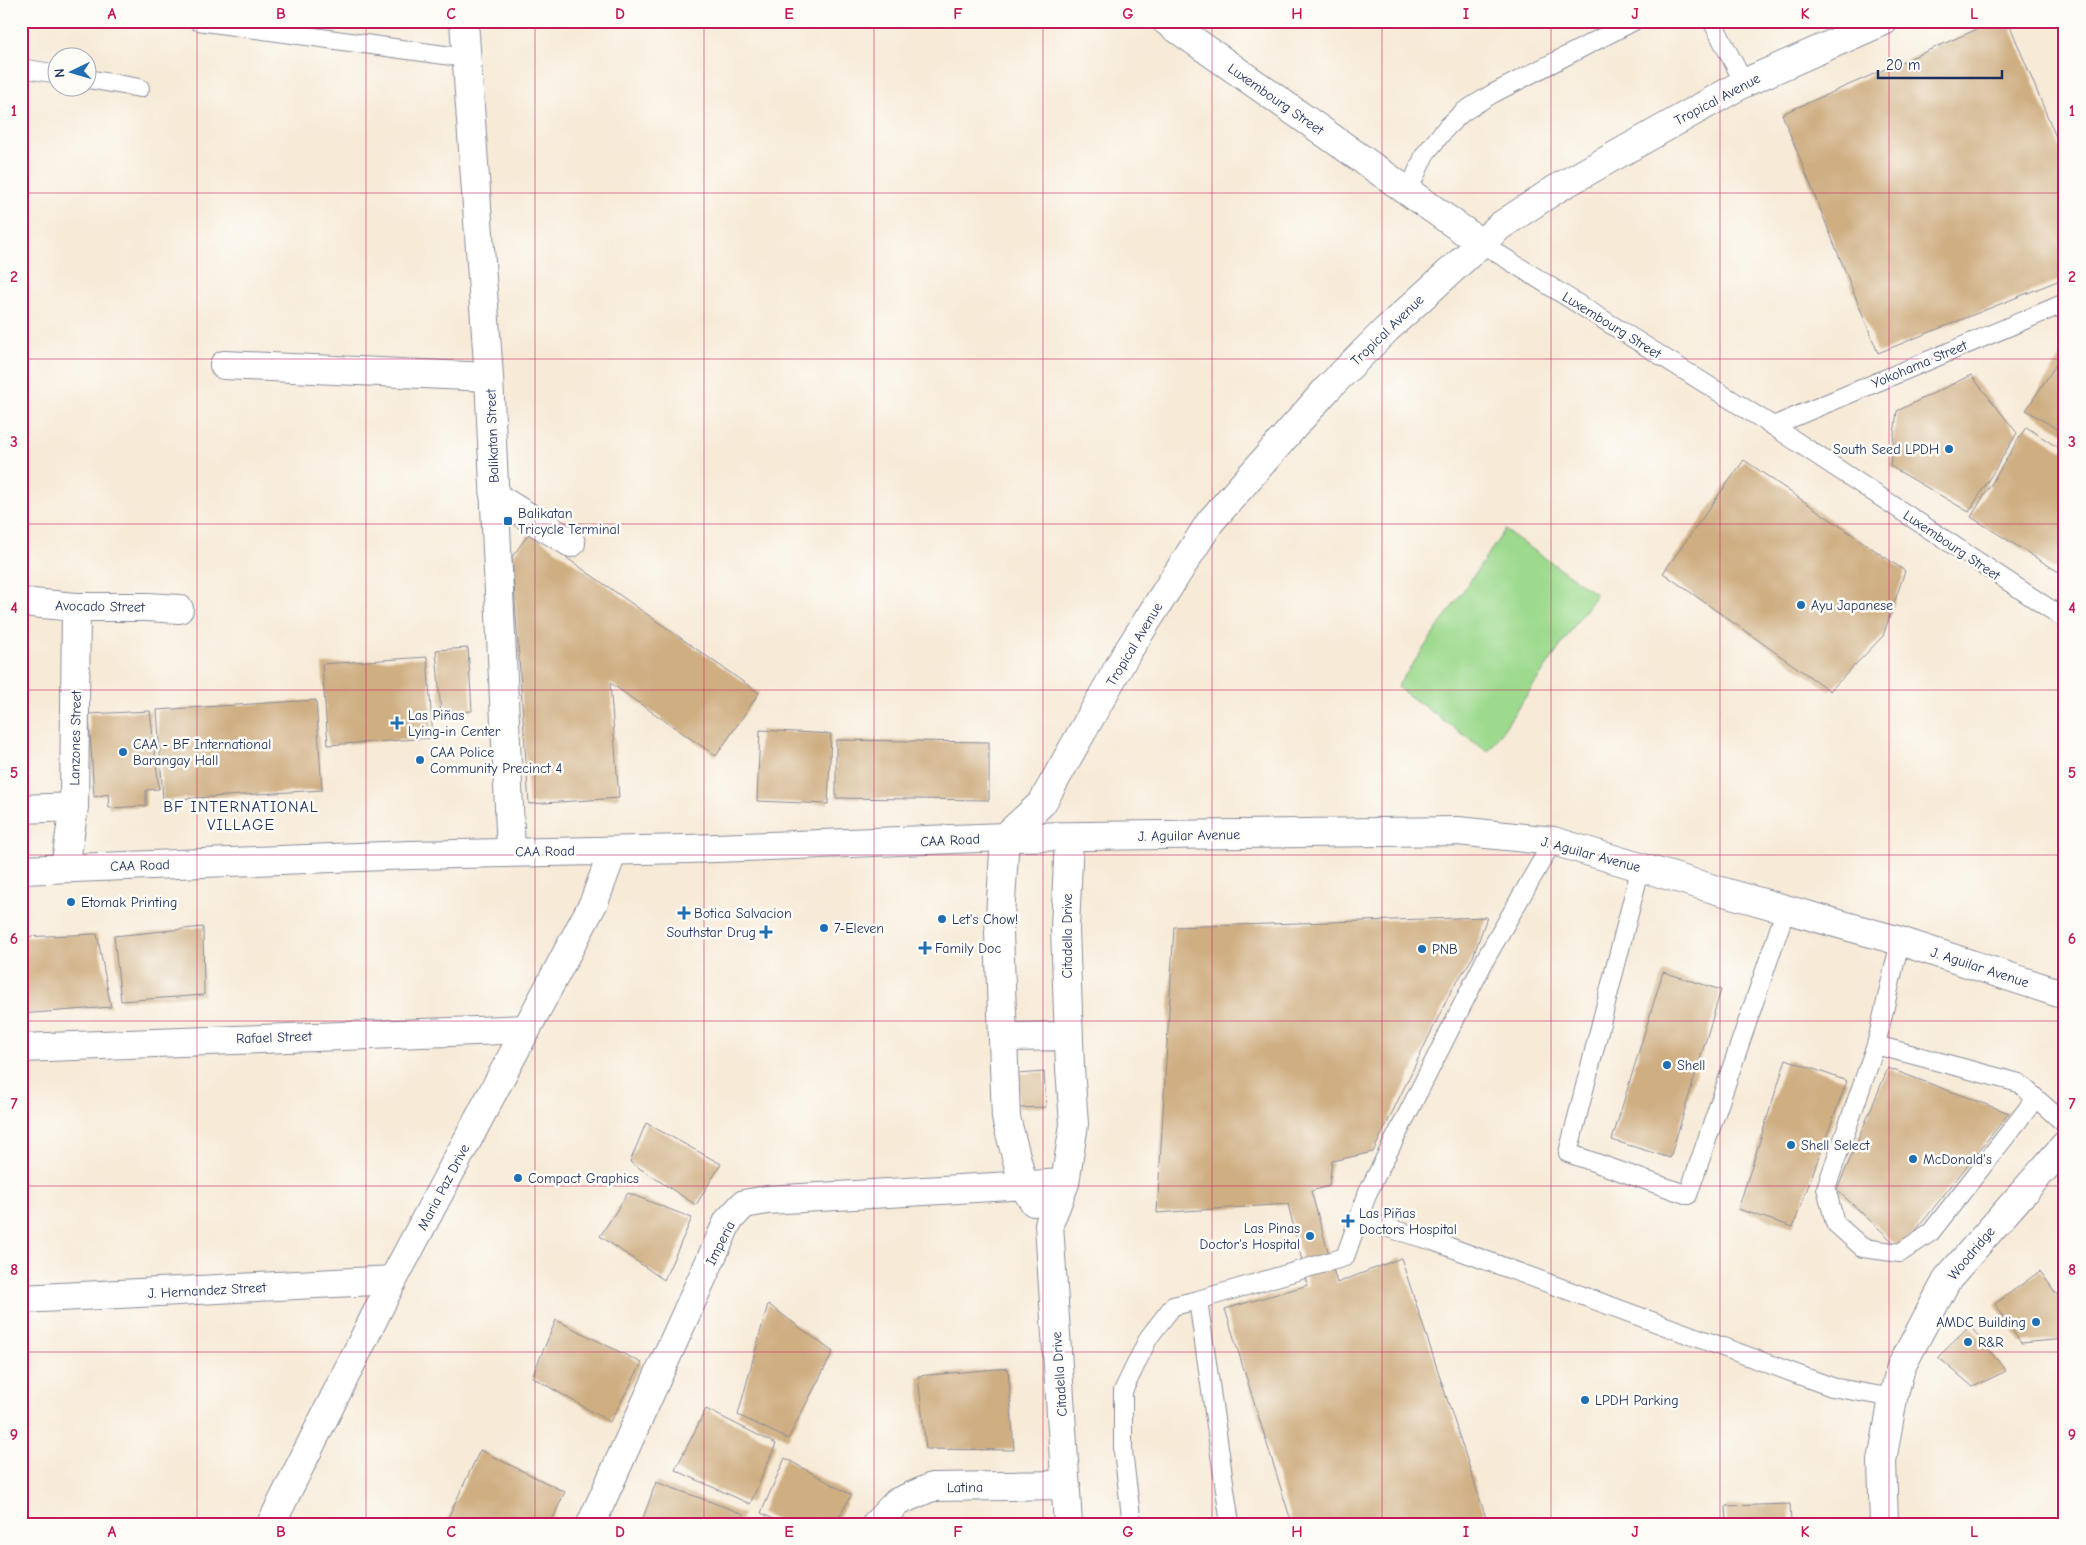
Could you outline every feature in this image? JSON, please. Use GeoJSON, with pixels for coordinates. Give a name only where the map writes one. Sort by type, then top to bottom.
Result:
{"type":"FeatureCollection","features":[{"type":"Feature","properties":{"kind":"street","name":"Balikatan Street"},"geometry":{"type":"LineString","coordinates":[[464,21],[490,377],[511,851]]}},
{"type":"Feature","properties":{"kind":"street","name":"Luxembourg Street"},"geometry":{"type":"LineString","coordinates":[[1166,21],[1481,244]]}},
{"type":"Feature","properties":{"kind":"street","name":"Tropical Avenue"},"geometry":{"type":"LineString","coordinates":[[1005,837],[1042,803],[1126,654],[1210,522],[1327,389],[1387,329],[1500,226],[1556,189],[1744,83],[1884,21]]}},
{"type":"Feature","properties":{"kind":"street"},"geometry":{"type":"LineString","coordinates":[[224,365],[490,377]]}},
{"type":"Feature","properties":{"kind":"street"},"geometry":{"type":"LineString","coordinates":[[494,496],[571,543]]}},
{"type":"Feature","properties":{"kind":"street","name":"Avocado Street"},"geometry":{"type":"LineString","coordinates":[[21,602],[76,607],[179,609]]}},
{"type":"Feature","properties":{"kind":"street","name":"Lanzones Street"},"geometry":{"type":"LineString","coordinates":[[65,868],[74,806],[76,607]]}},
{"type":"Feature","properties":{"kind":"street"},"geometry":{"type":"LineString","coordinates":[[1042,803],[1069,837]]}},
{"type":"Feature","properties":{"kind":"street"},"geometry":{"type":"LineString","coordinates":[[21,809],[74,806]]}},
{"type":"Feature","properties":{"kind":"street","name":"J. Aguilar Avenue"},"geometry":{"type":"LineString","coordinates":[[1069,837],[1458,831],[1553,841],[1716,890],[1900,941],[2065,995]]}},
{"type":"Feature","properties":{"kind":"street"},"geometry":{"type":"LineString","coordinates":[[1005,837],[999,932],[1006,1118],[1024,1187],[1049,1224]]}},
{"type":"Feature","properties":{"kind":"street","name":"CAA Road"},"geometry":{"type":"LineString","coordinates":[[21,870],[511,851],[613,850],[1005,837],[1069,837]]}},
{"type":"Feature","properties":{"kind":"street","name":"Citadella Drive"},"geometry":{"type":"LineString","coordinates":[[1068,1524],[1049,1224],[1065,1183],[1074,1124],[1065,929],[1069,837]]}},
{"type":"Feature","properties":{"kind":"street","name":"Maria Paz Drive"},"geometry":{"type":"LineString","coordinates":[[271,1524],[393,1280],[594,902],[613,850]]}},
{"type":"Feature","properties":{"kind":"street","name":"Rafael Street"},"geometry":{"type":"LineString","coordinates":[[21,1048],[527,1029]]}},
{"type":"Feature","properties":{"kind":"street"},"geometry":{"type":"LineString","coordinates":[[1004,1037],[1069,1036]]}},
{"type":"Feature","properties":{"kind":"street","name":"Woodridge"},"geometry":{"type":"LineString","coordinates":[[1884,1524],[1882,1461],[1893,1398],[1901,1367],[1948,1278],[2065,1145]]}},
{"type":"Feature","properties":{"kind":"street","name":"Imperia"},"geometry":{"type":"LineString","coordinates":[[591,1524],[728,1222],[744,1204],[767,1200],[1024,1187],[1065,1183]]}},
{"type":"Feature","properties":{"kind":"street","name":"J. Hernandez Street"},"geometry":{"type":"LineString","coordinates":[[21,1299],[393,1280]]}},
{"type":"Feature","properties":{"kind":"street","name":"Latina"},"geometry":{"type":"LineString","coordinates":[[876,1524],[896,1502],[932,1487],[1066,1485]]}},
{"type":"Feature","properties":{"kind":"lane"},"geometry":{"type":"LineString","coordinates":[[198,21],[293,28],[466,58]]}},
{"type":"Feature","properties":{"kind":"lane"},"geometry":{"type":"LineString","coordinates":[[1408,192],[1425,154],[1447,126],[1463,112],[1492,94],[1634,21]]}},
{"type":"Feature","properties":{"kind":"lane"},"geometry":{"type":"LineString","coordinates":[[1712,21],[1744,83]]}},
{"type":"Feature","properties":{"kind":"lane"},"geometry":{"type":"LineString","coordinates":[[21,68],[48,72]]}},
{"type":"Feature","properties":{"kind":"lane"},"geometry":{"type":"LineString","coordinates":[[98,81],[140,88]]}},
{"type":"Feature","properties":{"kind":"lane","name":"Luxembourg Street"},"geometry":{"type":"LineString","coordinates":[[1481,244],[1773,426],[2065,619]]}},
{"type":"Feature","properties":{"kind":"lane","name":"Yokohama Street"},"geometry":{"type":"LineString","coordinates":[[1773,426],[2065,303]]}},
{"type":"Feature","properties":{"kind":"lane"},"geometry":{"type":"LineString","coordinates":[[1132,1524],[1123,1451],[1122,1391],[1149,1337],[1173,1306],[1344,1257],[1360,1220],[1368,1192],[1493,942],[1553,841]]}},
{"type":"Feature","properties":{"kind":"lane"},"geometry":{"type":"LineString","coordinates":[[1641,866],[1568,1153],[1688,1195],[1786,909]]}},
{"type":"Feature","properties":{"kind":"lane"},"geometry":{"type":"LineString","coordinates":[[1900,941],[1876,1045],[1826,1188],[1835,1223],[1863,1248],[1900,1253],[1931,1232],[2036,1098]]}},
{"type":"Feature","properties":{"kind":"lane"},"geometry":{"type":"LineString","coordinates":[[1876,1045],[2019,1083],[2065,1124]]}},
{"type":"Feature","properties":{"kind":"lane"},"geometry":{"type":"LineString","coordinates":[[1360,1220],[1433,1241],[1832,1387],[1893,1398]]}},
{"type":"Feature","properties":{"kind":"lane"},"geometry":{"type":"LineString","coordinates":[[1198,1300],[1230,1524]]}},
{"type":"Feature","properties":{"kind":"green space"},"geometry":{"type":"Polygon","coordinates":[[[1505,530],[1596,594],[1488,752],[1397,687],[1505,530]]]}},
{"type":"Feature","properties":{"kind":"building"},"geometry":{"type":"Polygon","coordinates":[[[1996,21],[2008,21],[2065,159],[2065,278],[1878,353],[1782,114],[1996,21]]]}},
{"type":"Feature","properties":{"kind":"building"},"geometry":{"type":"Polygon","coordinates":[[[2065,351],[2065,434],[2026,410],[2065,351]]]}},
{"type":"Feature","properties":{"kind":"building","name":"South Seed LPDH"},"geometry":{"type":"Polygon","coordinates":[[[1971,375],[2017,433],[1969,512],[1890,466],[1897,411],[1971,375]]]}},
{"type":"Feature","properties":{"kind":"building"},"geometry":{"type":"Polygon","coordinates":[[[2026,427],[2065,452],[2065,576],[1971,517],[2026,427]]]}},
{"type":"Feature","properties":{"kind":"building","name":"Ayu Japanese"},"geometry":{"type":"Polygon","coordinates":[[[1744,460],[1905,571],[1883,636],[1830,691],[1663,573],[1744,460]]]}},
{"type":"Feature","properties":{"kind":"building"},"geometry":{"type":"Polygon","coordinates":[[[530,532],[759,693],[716,756],[610,683],[619,798],[529,804],[512,557],[530,532]]]}},
{"type":"Feature","properties":{"kind":"building"},"geometry":{"type":"Polygon","coordinates":[[[468,648],[472,711],[441,714],[436,650],[468,648]]]}},
{"type":"Feature","properties":{"kind":"building"},"geometry":{"type":"Polygon","coordinates":[[[427,657],[433,738],[328,745],[322,664],[427,657]]]}},
{"type":"Feature","properties":{"kind":"building"},"geometry":{"type":"Polygon","coordinates":[[[316,700],[322,790],[163,800],[157,710],[316,700]]]}},
{"type":"Feature","properties":{"kind":"building","name":"CAA - BF International Barangay Hall"},"geometry":{"type":"Polygon","coordinates":[[[150,711],[159,789],[146,790],[146,806],[109,808],[108,794],[94,797],[89,714],[150,711]]]}},
{"type":"Feature","properties":{"kind":"building"},"geometry":{"type":"Polygon","coordinates":[[[760,730],[831,734],[828,804],[757,801],[760,730]]]}},
{"type":"Feature","properties":{"kind":"building"},"geometry":{"type":"Polygon","coordinates":[[[836,740],[989,742],[989,800],[836,798],[836,740]]]}},
{"type":"Feature","properties":{"kind":"building","name":"Las Pinas Doctor's Hospital"},"geometry":{"type":"Polygon","coordinates":[[[1487,917],[1473,957],[1452,989],[1373,1152],[1332,1161],[1329,1186],[1311,1191],[1337,1283],[1401,1258],[1488,1524],[1292,1524],[1225,1309],[1308,1285],[1288,1204],[1157,1213],[1174,927],[1487,917]]]}},
{"type":"Feature","properties":{"kind":"building"},"geometry":{"type":"Polygon","coordinates":[[[203,927],[204,995],[121,1001],[114,936],[203,927]]]}},
{"type":"Feature","properties":{"kind":"building"},"geometry":{"type":"Polygon","coordinates":[[[97,934],[111,1007],[21,1014],[21,937],[97,934]]]}},
{"type":"Feature","properties":{"kind":"building","name":"Shell"},"geometry":{"type":"Polygon","coordinates":[[[1663,972],[1721,990],[1670,1158],[1612,1140],[1663,972]]]}},
{"type":"Feature","properties":{"kind":"building","name":"Shell Select"},"geometry":{"type":"Polygon","coordinates":[[[1786,1059],[1847,1081],[1793,1227],[1738,1209],[1786,1059]]]}},
{"type":"Feature","properties":{"kind":"building"},"geometry":{"type":"Polygon","coordinates":[[[1888,1068],[2009,1113],[1901,1249],[1837,1190],[1888,1068]]]}},
{"type":"Feature","properties":{"kind":"building"},"geometry":{"type":"Polygon","coordinates":[[[1044,1072],[1046,1107],[1019,1108],[1017,1074],[1044,1072]]]}},
{"type":"Feature","properties":{"kind":"building"},"geometry":{"type":"Polygon","coordinates":[[[646,1123],[721,1164],[696,1205],[630,1162],[646,1123]]]}},
{"type":"Feature","properties":{"kind":"building"},"geometry":{"type":"Polygon","coordinates":[[[628,1193],[692,1218],[664,1280],[600,1236],[628,1193]]]}},
{"type":"Feature","properties":{"kind":"building","name":"AMDC Building"},"geometry":{"type":"Polygon","coordinates":[[[2040,1271],[2065,1306],[2065,1339],[2021,1343],[1995,1304],[2040,1271]]]}},
{"type":"Feature","properties":{"kind":"building"},"geometry":{"type":"Polygon","coordinates":[[[768,1304],[833,1352],[788,1439],[738,1415],[768,1304]]]}},
{"type":"Feature","properties":{"kind":"building"},"geometry":{"type":"Polygon","coordinates":[[[556,1320],[642,1363],[610,1422],[532,1377],[556,1320]]]}},
{"type":"Feature","properties":{"kind":"building","name":"R&R"},"geometry":{"type":"Polygon","coordinates":[[[1970,1326],[2006,1371],[1973,1387],[1938,1357],[1970,1326]]]}},
{"type":"Feature","properties":{"kind":"building"},"geometry":{"type":"Polygon","coordinates":[[[1008,1368],[1014,1450],[926,1449],[918,1376],[1008,1368]]]}},
{"type":"Feature","properties":{"kind":"building"},"geometry":{"type":"Polygon","coordinates":[[[706,1409],[776,1444],[750,1504],[675,1470],[706,1409]]]}},
{"type":"Feature","properties":{"kind":"building"},"geometry":{"type":"Polygon","coordinates":[[[480,1450],[565,1492],[550,1524],[445,1524],[480,1450]]]}},
{"type":"Feature","properties":{"kind":"building"},"geometry":{"type":"Polygon","coordinates":[[[785,1458],[851,1495],[835,1524],[784,1524],[761,1513],[785,1458]]]}},
{"type":"Feature","properties":{"kind":"building"},"geometry":{"type":"Polygon","coordinates":[[[656,1482],[744,1514],[739,1524],[641,1524],[656,1482]]]}},
{"type":"Feature","properties":{"kind":"building"},"geometry":{"type":"Polygon","coordinates":[[[1790,1504],[1791,1524],[1727,1524],[1726,1506],[1790,1504]]]}},
{"type":"Feature","properties":{"kind":"place","name":"South Seed LPDH"},"geometry":{"type":"Point","coordinates":[1949,449]}},
{"type":"Feature","properties":{"kind":"place","name":"Balikatan Tricycle Terminal"},"geometry":{"type":"Point","coordinates":[508,521]}},
{"type":"Feature","properties":{"kind":"place","name":"Ayu Japanese"},"geometry":{"type":"Point","coordinates":[1801,605]}},
{"type":"Feature","properties":{"kind":"place","name":"Las Piñas Lying-in Center"},"geometry":{"type":"Point","coordinates":[397,723]}},
{"type":"Feature","properties":{"kind":"place","name":"CAA - BF International Barangay Hall"},"geometry":{"type":"Point","coordinates":[123,752]}},
{"type":"Feature","properties":{"kind":"place","name":"CAA Police Community Precinct 4"},"geometry":{"type":"Point","coordinates":[420,760]}},
{"type":"Feature","properties":{"kind":"place","name":"Etomak Printing"},"geometry":{"type":"Point","coordinates":[71,902]}},
{"type":"Feature","properties":{"kind":"place","name":"Botica Salvacion"},"geometry":{"type":"Point","coordinates":[684,913]}},
{"type":"Feature","properties":{"kind":"place","name":"Let's Chow!"},"geometry":{"type":"Point","coordinates":[942,919]}},
{"type":"Feature","properties":{"kind":"place","name":"7-Eleven"},"geometry":{"type":"Point","coordinates":[824,928]}},
{"type":"Feature","properties":{"kind":"place","name":"Southstar Drug"},"geometry":{"type":"Point","coordinates":[766,932]}},
{"type":"Feature","properties":{"kind":"place","name":"Family Doc"},"geometry":{"type":"Point","coordinates":[925,948]}},
{"type":"Feature","properties":{"kind":"place","name":"PNB"},"geometry":{"type":"Point","coordinates":[1422,949]}},
{"type":"Feature","properties":{"kind":"place","name":"Shell"},"geometry":{"type":"Point","coordinates":[1667,1065]}},
{"type":"Feature","properties":{"kind":"place","name":"Shell Select"},"geometry":{"type":"Point","coordinates":[1791,1145]}},
{"type":"Feature","properties":{"kind":"place","name":"McDonald's"},"geometry":{"type":"Point","coordinates":[1913,1159]}},
{"type":"Feature","properties":{"kind":"place","name":"Compact Graphics"},"geometry":{"type":"Point","coordinates":[518,1178]}},
{"type":"Feature","properties":{"kind":"place","name":"Las Piñas Doctors Hospital"},"geometry":{"type":"Point","coordinates":[1348,1221]}},
{"type":"Feature","properties":{"kind":"place","name":"Las Pinas Doctor's Hospital"},"geometry":{"type":"Point","coordinates":[1310,1236]}},
{"type":"Feature","properties":{"kind":"place","name":"AMDC Building"},"geometry":{"type":"Point","coordinates":[2036,1322]}},
{"type":"Feature","properties":{"kind":"place","name":"R&R"},"geometry":{"type":"Point","coordinates":[1968,1342]}},
{"type":"Feature","properties":{"kind":"place","name":"LPDH Parking"},"geometry":{"type":"Point","coordinates":[1585,1400]}},
{"type":"Feature","properties":{"kind":"district","name":"BF INTERNATIONAL VILLAGE"},"geometry":{"type":"Point","coordinates":[241,815]}}]}
